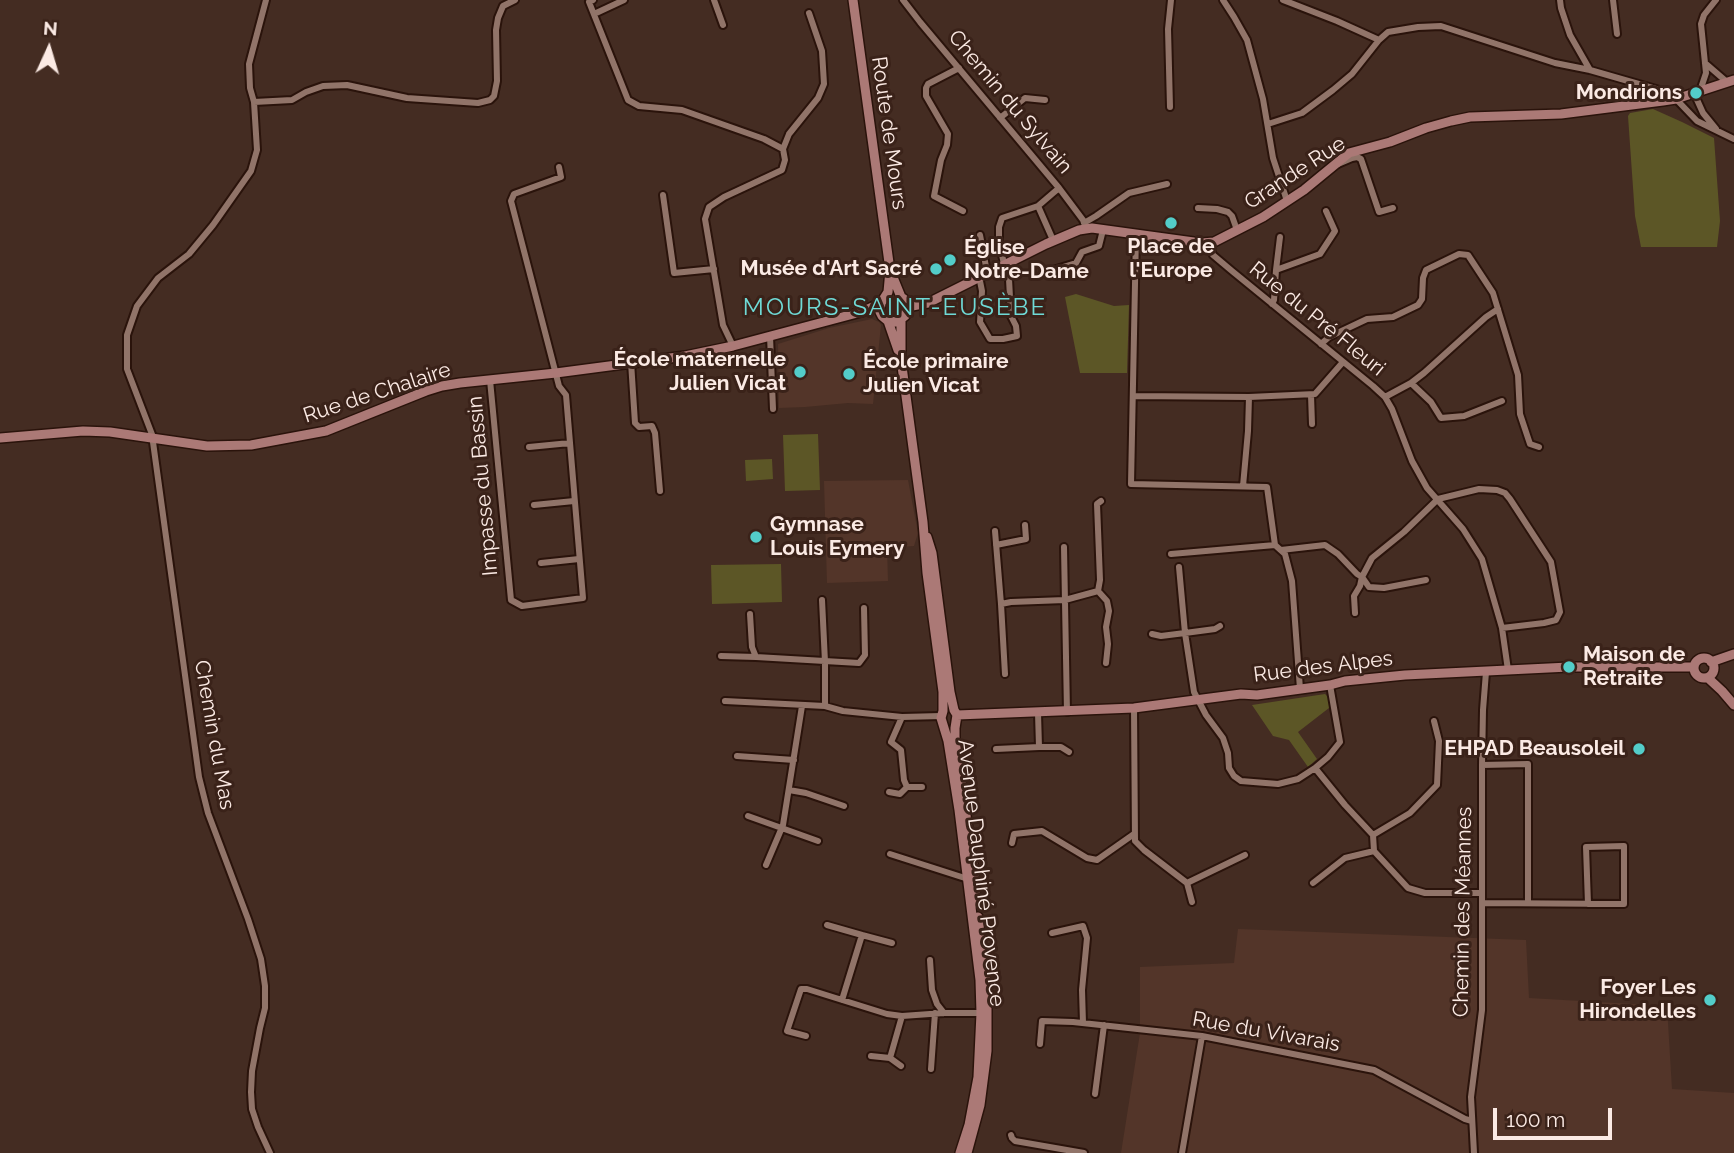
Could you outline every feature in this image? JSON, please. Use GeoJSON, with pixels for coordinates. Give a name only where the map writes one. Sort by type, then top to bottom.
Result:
{"type":"FeatureCollection","features":[{"type":"Feature","properties":{"kind":"street","name":"Chemin du Mas"},"geometry":{"type":"LineString","coordinates":[[267,0],[249,64],[257,150],[251,171],[189,254],[158,278],[137,306],[127,335],[127,369],[153,437],[199,777],[208,813],[261,959],[265,1008],[252,1071],[251,1092],[252,1109],[270,1153]]}},
{"type":"Feature","properties":{"kind":"street"},"geometry":{"type":"LineString","coordinates":[[254,103],[292,100],[323,86],[347,85],[407,98],[478,103],[490,100],[494,96],[497,81],[498,18],[503,6],[515,0]]}},
{"type":"Feature","properties":{"kind":"street"},"geometry":{"type":"LineString","coordinates":[[593,0],[589,2],[628,100],[639,106],[682,110],[764,139],[783,149]]}},
{"type":"Feature","properties":{"kind":"street"},"geometry":{"type":"LineString","coordinates":[[594,15],[624,0]]}},
{"type":"Feature","properties":{"kind":"street"},"geometry":{"type":"LineString","coordinates":[[714,0],[723,25]]}},
{"type":"Feature","properties":{"kind":"street","name":"Route de Mours"},"geometry":{"type":"LineString","coordinates":[[853,0],[890,270],[901,297]]}},
{"type":"Feature","properties":{"kind":"street","name":"Chemin du Sylvain"},"geometry":{"type":"LineString","coordinates":[[904,0],[920,23],[1059,188],[1085,225]]}},
{"type":"Feature","properties":{"kind":"street"},"geometry":{"type":"LineString","coordinates":[[1170,107],[1168,29],[1171,0]]}},
{"type":"Feature","properties":{"kind":"street"},"geometry":{"type":"LineString","coordinates":[[1223,0],[1247,40],[1268,124],[1273,158],[1287,201]]}},
{"type":"Feature","properties":{"kind":"street"},"geometry":{"type":"LineString","coordinates":[[1283,0],[1379,40]]}},
{"type":"Feature","properties":{"kind":"street"},"geometry":{"type":"LineString","coordinates":[[1560,0],[1570,36],[1590,70]]}},
{"type":"Feature","properties":{"kind":"street"},"geometry":{"type":"LineString","coordinates":[[1613,0],[1617,34]]}},
{"type":"Feature","properties":{"kind":"street"},"geometry":{"type":"LineString","coordinates":[[1716,0],[1704,15],[1701,24],[1706,74],[1697,92],[1703,113],[1717,131]]}},
{"type":"Feature","properties":{"kind":"street"},"geometry":{"type":"LineString","coordinates":[[733,346],[723,325],[705,219],[709,207],[724,197],[782,170],[785,160],[783,149],[789,134],[818,98],[824,84],[822,51],[809,13]]}},
{"type":"Feature","properties":{"kind":"street"},"geometry":{"type":"LineString","coordinates":[[1268,124],[1302,113],[1333,90],[1352,74],[1388,32],[1441,26],[1555,62],[1663,91],[1676,99],[1697,121],[1734,139]]}},
{"type":"Feature","properties":{"kind":"street"},"geometry":{"type":"LineString","coordinates":[[1706,63],[1731,82]]}},
{"type":"Feature","properties":{"kind":"street"},"geometry":{"type":"LineString","coordinates":[[959,68],[928,84],[926,96],[948,134],[934,196],[963,211]]}},
{"type":"Feature","properties":{"kind":"street","name":"Grande Rue"},"geometry":{"type":"LineString","coordinates":[[1208,243],[1263,217],[1304,190],[1349,153],[1391,142],[1426,128],[1471,117],[1561,114],[1676,99],[1731,82]]}},
{"type":"Feature","properties":{"kind":"street"},"geometry":{"type":"LineString","coordinates":[[1000,118],[1025,97],[1045,100]]}},
{"type":"Feature","properties":{"kind":"street"},"geometry":{"type":"LineString","coordinates":[[1337,163],[1352,158],[1361,159],[1379,212],[1393,208]]}},
{"type":"Feature","properties":{"kind":"street"},"geometry":{"type":"LineString","coordinates":[[541,563],[579,559],[570,443],[566,395],[559,386],[511,201],[514,194],[561,177],[559,167]]}},
{"type":"Feature","properties":{"kind":"street"},"geometry":{"type":"LineString","coordinates":[[907,307],[928,303],[1085,225],[1129,192],[1167,184]]}},
{"type":"Feature","properties":{"kind":"street"},"geometry":{"type":"LineString","coordinates":[[980,235],[983,274],[980,323],[990,339],[1017,336],[1011,316],[1009,279],[999,241],[999,227],[1002,218],[1038,206],[1059,188]]}},
{"type":"Feature","properties":{"kind":"street"},"geometry":{"type":"LineString","coordinates":[[663,195],[674,273],[714,269]]}},
{"type":"Feature","properties":{"kind":"street"},"geometry":{"type":"LineString","coordinates":[[1038,206],[1053,240]]}},
{"type":"Feature","properties":{"kind":"street"},"geometry":{"type":"LineString","coordinates":[[1199,208],[1228,212],[1237,230]]}},
{"type":"Feature","properties":{"kind":"street"},"geometry":{"type":"LineString","coordinates":[[1276,270],[1320,254],[1335,231],[1326,211]]}},
{"type":"Feature","properties":{"kind":"street"},"geometry":{"type":"LineString","coordinates":[[1085,225],[1103,230],[1208,243]]}},
{"type":"Feature","properties":{"kind":"street"},"geometry":{"type":"LineString","coordinates":[[1053,270],[1076,263],[1082,252],[1099,246],[1103,230]]}},
{"type":"Feature","properties":{"kind":"street"},"geometry":{"type":"LineString","coordinates":[[1136,234],[1131,484],[1267,487],[1278,547],[1285,554],[1292,582],[1300,689]]}},
{"type":"Feature","properties":{"kind":"street"},"geometry":{"type":"LineString","coordinates":[[1272,304],[1280,237]]}},
{"type":"Feature","properties":{"kind":"street","name":"Rue du Pré Fleuri"},"geometry":{"type":"LineString","coordinates":[[1208,243],[1213,254],[1385,397],[1412,461],[1427,488],[1463,529],[1482,559],[1502,628],[1508,670]]}},
{"type":"Feature","properties":{"kind":"street"},"geometry":{"type":"LineString","coordinates":[[1321,344],[1329,337],[1367,319],[1392,317],[1418,305],[1422,299],[1426,270],[1459,254],[1468,255],[1493,293],[1518,375],[1520,414],[1530,444],[1539,447]]}},
{"type":"Feature","properties":{"kind":"street","name":"Route de Mours"},"geometry":{"type":"LineString","coordinates":[[883,300],[890,270]]}},
{"type":"Feature","properties":{"kind":"street"},"geometry":{"type":"LineString","coordinates":[[891,295],[901,297],[907,307],[905,316],[892,322],[880,312],[883,300],[891,295]]}},
{"type":"Feature","properties":{"kind":"street","name":"Rue de Chalaire"},"geometry":{"type":"LineString","coordinates":[[0,438],[83,431],[153,437],[207,446],[251,445],[336,428],[426,391],[460,383],[556,373],[733,346],[861,312],[883,300]]}},
{"type":"Feature","properties":{"kind":"street"},"geometry":{"type":"LineString","coordinates":[[1385,397],[1424,373],[1498,309]]}},
{"type":"Feature","properties":{"kind":"street","name":"Rue de Chalaire"},"geometry":{"type":"LineString","coordinates":[[861,312],[885,318]]}},
{"type":"Feature","properties":{"kind":"street","name":"Avenue Dauphiné Provence"},"geometry":{"type":"LineString","coordinates":[[885,318],[901,359]]}},
{"type":"Feature","properties":{"kind":"street","name":"Avenue Dauphiné Provence"},"geometry":{"type":"LineString","coordinates":[[901,320],[901,359],[943,692],[942,716],[968,879],[985,1014],[970,1125],[960,1153]]}},
{"type":"Feature","properties":{"kind":"street"},"geometry":{"type":"LineString","coordinates":[[770,336],[773,409]]}},
{"type":"Feature","properties":{"kind":"street"},"geometry":{"type":"LineString","coordinates":[[631,362],[635,423],[639,427],[652,426],[655,433],[660,491]]}},
{"type":"Feature","properties":{"kind":"street"},"geometry":{"type":"LineString","coordinates":[[1133,396],[1249,397],[1315,394],[1343,362]]}},
{"type":"Feature","properties":{"kind":"street","name":"Impasse du Bassin"},"geometry":{"type":"LineString","coordinates":[[490,380],[511,600],[522,606],[583,598],[579,559]]}},
{"type":"Feature","properties":{"kind":"street"},"geometry":{"type":"LineString","coordinates":[[1411,383],[1431,402],[1441,418],[1464,416],[1502,401]]}},
{"type":"Feature","properties":{"kind":"street"},"geometry":{"type":"LineString","coordinates":[[1311,394],[1312,424]]}},
{"type":"Feature","properties":{"kind":"street"},"geometry":{"type":"LineString","coordinates":[[1242,486],[1249,397]]}},
{"type":"Feature","properties":{"kind":"street"},"geometry":{"type":"LineString","coordinates":[[529,447],[570,443]]}},
{"type":"Feature","properties":{"kind":"street"},"geometry":{"type":"LineString","coordinates":[[1355,613],[1354,596],[1372,558],[1438,499],[1479,489],[1497,490],[1506,493],[1552,562],[1560,612],[1556,620],[1502,628]]}},
{"type":"Feature","properties":{"kind":"street"},"geometry":{"type":"LineString","coordinates":[[534,505],[574,501]]}},
{"type":"Feature","properties":{"kind":"street"},"geometry":{"type":"LineString","coordinates":[[1098,591],[1100,580],[1097,504],[1101,501]]}},
{"type":"Feature","properties":{"kind":"street","name":"Avenue Dauphiné Provence"},"geometry":{"type":"LineString","coordinates":[[923,522],[932,553],[955,716],[955,740],[974,870],[986,979],[984,1082],[967,1153]]}},
{"type":"Feature","properties":{"kind":"street"},"geometry":{"type":"LineString","coordinates":[[996,545],[1026,539],[1025,525]]}},
{"type":"Feature","properties":{"kind":"street"},"geometry":{"type":"LineString","coordinates":[[995,531],[1005,674]]}},
{"type":"Feature","properties":{"kind":"street"},"geometry":{"type":"LineString","coordinates":[[1171,554],[1325,545],[1362,577],[1368,587],[1384,588],[1426,580]]}},
{"type":"Feature","properties":{"kind":"street"},"geometry":{"type":"LineString","coordinates":[[1064,547],[1067,712]]}},
{"type":"Feature","properties":{"kind":"street"},"geometry":{"type":"LineString","coordinates":[[1179,567],[1194,692],[1223,738],[1234,776],[1241,781],[1278,784],[1298,779],[1328,757],[1340,742],[1330,685]]}},
{"type":"Feature","properties":{"kind":"street"},"geometry":{"type":"LineString","coordinates":[[1001,604],[1011,601],[1065,600],[1098,591]]}},
{"type":"Feature","properties":{"kind":"street"},"geometry":{"type":"LineString","coordinates":[[1098,591],[1107,601],[1109,611],[1106,663]]}},
{"type":"Feature","properties":{"kind":"street"},"geometry":{"type":"LineString","coordinates":[[822,600],[825,706]]}},
{"type":"Feature","properties":{"kind":"street"},"geometry":{"type":"LineString","coordinates":[[721,656],[859,663],[865,655],[864,608]]}},
{"type":"Feature","properties":{"kind":"street"},"geometry":{"type":"LineString","coordinates":[[750,614],[752,647],[756,657]]}},
{"type":"Feature","properties":{"kind":"street"},"geometry":{"type":"LineString","coordinates":[[1153,634],[1215,629],[1220,625]]}},
{"type":"Feature","properties":{"kind":"street"},"geometry":{"type":"LineString","coordinates":[[1711,662],[1734,654]]}},
{"type":"Feature","properties":{"kind":"street"},"geometry":{"type":"LineString","coordinates":[[1708,678],[1714,670],[1711,662],[1705,658],[1701,659],[1694,667],[1698,676],[1708,678],[1734,705]]}},
{"type":"Feature","properties":{"kind":"street","name":"Rue des Alpes"},"geometry":{"type":"LineString","coordinates":[[955,716],[1134,708],[1241,694],[1257,695],[1394,676],[1569,667],[1694,667]]}},
{"type":"Feature","properties":{"kind":"street","name":"Chemin des Méannes"},"geometry":{"type":"LineString","coordinates":[[1474,1153],[1471,1097],[1482,1010],[1482,765],[1486,672]]}},
{"type":"Feature","properties":{"kind":"street"},"geometry":{"type":"LineString","coordinates":[[725,701],[825,706],[902,717],[942,716]]}},
{"type":"Feature","properties":{"kind":"street"},"geometry":{"type":"LineString","coordinates":[[766,865],[781,829],[802,706]]}},
{"type":"Feature","properties":{"kind":"street"},"geometry":{"type":"LineString","coordinates":[[948,708],[955,716],[948,724],[942,716],[948,708]]}},
{"type":"Feature","properties":{"kind":"street"},"geometry":{"type":"LineString","coordinates":[[1134,708],[1135,841],[1187,883],[1192,902]]}},
{"type":"Feature","properties":{"kind":"street"},"geometry":{"type":"LineString","coordinates":[[1038,713],[1039,747]]}},
{"type":"Feature","properties":{"kind":"street"},"geometry":{"type":"LineString","coordinates":[[902,717],[891,742],[901,750],[907,787]]}},
{"type":"Feature","properties":{"kind":"street"},"geometry":{"type":"LineString","coordinates":[[1373,835],[1410,813],[1437,785],[1439,741],[1434,721]]}},
{"type":"Feature","properties":{"kind":"street"},"geometry":{"type":"LineString","coordinates":[[996,749],[1061,747],[1069,752]]}},
{"type":"Feature","properties":{"kind":"street"},"geometry":{"type":"LineString","coordinates":[[737,756],[794,760]]}},
{"type":"Feature","properties":{"kind":"street"},"geometry":{"type":"LineString","coordinates":[[1482,765],[1528,764],[1528,903]]}},
{"type":"Feature","properties":{"kind":"street"},"geometry":{"type":"LineString","coordinates":[[1315,768],[1373,835],[1374,851],[1408,888],[1415,891],[1482,893]]}},
{"type":"Feature","properties":{"kind":"street"},"geometry":{"type":"LineString","coordinates":[[889,792],[900,794],[907,787],[922,786]]}},
{"type":"Feature","properties":{"kind":"street"},"geometry":{"type":"LineString","coordinates":[[789,790],[844,806]]}},
{"type":"Feature","properties":{"kind":"street"},"geometry":{"type":"LineString","coordinates":[[748,816],[818,841]]}},
{"type":"Feature","properties":{"kind":"street"},"geometry":{"type":"LineString","coordinates":[[1012,843],[1014,834],[1042,831],[1087,858],[1097,860],[1134,834]]}},
{"type":"Feature","properties":{"kind":"street"},"geometry":{"type":"LineString","coordinates":[[1482,903],[1528,903],[1588,904],[1624,904],[1624,846],[1586,847],[1588,904]]}},
{"type":"Feature","properties":{"kind":"street"},"geometry":{"type":"LineString","coordinates":[[1313,883],[1345,858],[1374,851]]}},
{"type":"Feature","properties":{"kind":"street"},"geometry":{"type":"LineString","coordinates":[[890,854],[968,879]]}},
{"type":"Feature","properties":{"kind":"street"},"geometry":{"type":"LineString","coordinates":[[1187,883],[1245,855]]}},
{"type":"Feature","properties":{"kind":"street"},"geometry":{"type":"LineString","coordinates":[[827,925],[892,943]]}},
{"type":"Feature","properties":{"kind":"street"},"geometry":{"type":"LineString","coordinates":[[1052,933],[1083,926],[1087,938],[1083,1023]]}},
{"type":"Feature","properties":{"kind":"street"},"geometry":{"type":"LineString","coordinates":[[842,1000],[862,935]]}},
{"type":"Feature","properties":{"kind":"street"},"geometry":{"type":"LineString","coordinates":[[930,960],[932,990],[944,1013]]}},
{"type":"Feature","properties":{"kind":"street"},"geometry":{"type":"LineString","coordinates":[[806,1036],[788,1031],[801,989],[887,1014],[985,1014]]}},
{"type":"Feature","properties":{"kind":"street"},"geometry":{"type":"LineString","coordinates":[[931,1069],[935,1013]]}},
{"type":"Feature","properties":{"kind":"street"},"geometry":{"type":"LineString","coordinates":[[890,1058],[902,1016]]}},
{"type":"Feature","properties":{"kind":"street","name":"Rue du Vivarais"},"geometry":{"type":"LineString","coordinates":[[1040,1044],[1042,1021],[1202,1036],[1374,1070],[1472,1121]]}},
{"type":"Feature","properties":{"kind":"street"},"geometry":{"type":"LineString","coordinates":[[1095,1094],[1104,1025]]}},
{"type":"Feature","properties":{"kind":"street"},"geometry":{"type":"LineString","coordinates":[[1182,1153],[1202,1036]]}},
{"type":"Feature","properties":{"kind":"street"},"geometry":{"type":"LineString","coordinates":[[871,1056],[890,1058],[901,1066]]}},
{"type":"Feature","properties":{"kind":"street"},"geometry":{"type":"LineString","coordinates":[[1011,1135],[1015,1141],[1084,1153]]}},
{"type":"Feature","properties":{"kind":"shaded area"},"geometry":{"type":"Polygon","coordinates":[[[1653,109],[1714,138],[1720,221],[1717,247],[1641,247],[1635,216],[1628,116],[1630,113],[1653,109]]]}},
{"type":"Feature","properties":{"kind":"shaded area"},"geometry":{"type":"Polygon","coordinates":[[[1076,294],[1114,306],[1129,305],[1127,373],[1080,373],[1065,297],[1076,294]]]}},
{"type":"Feature","properties":{"kind":"shaded area"},"geometry":{"type":"Polygon","coordinates":[[[872,319],[881,325],[873,404],[779,408],[778,344],[829,328],[872,319]]]}},
{"type":"Feature","properties":{"kind":"shaded area"},"geometry":{"type":"Polygon","coordinates":[[[818,434],[820,490],[785,491],[783,435],[818,434]]]}},
{"type":"Feature","properties":{"kind":"shaded area"},"geometry":{"type":"Polygon","coordinates":[[[772,459],[773,479],[746,481],[745,460],[772,459]]]}},
{"type":"Feature","properties":{"kind":"shaded area"},"geometry":{"type":"Polygon","coordinates":[[[908,480],[918,533],[914,546],[887,548],[888,581],[827,583],[824,481],[908,480]]]}},
{"type":"Feature","properties":{"kind":"shaded area"},"geometry":{"type":"Polygon","coordinates":[[[781,564],[782,602],[712,604],[711,565],[781,564]]]}},
{"type":"Feature","properties":{"kind":"shaded area"},"geometry":{"type":"Polygon","coordinates":[[[1325,694],[1329,698],[1329,708],[1298,732],[1317,759],[1308,767],[1289,740],[1273,736],[1252,705],[1325,694]]]}},
{"type":"Feature","properties":{"kind":"shaded area"},"geometry":{"type":"Polygon","coordinates":[[[1238,929],[1526,940],[1529,998],[1667,1006],[1672,1089],[1734,1093],[1734,1153],[1121,1153],[1140,1033],[1140,967],[1234,963],[1238,929]]]}},
{"type":"Feature","properties":{"kind":"place","name":"Mondrions"},"geometry":{"type":"Point","coordinates":[1696,93]}},
{"type":"Feature","properties":{"kind":"place","name":"Place de l'Europe"},"geometry":{"type":"Point","coordinates":[1171,223]}},
{"type":"Feature","properties":{"kind":"place","name":"Église Notre-Dame"},"geometry":{"type":"Point","coordinates":[950,260]}},
{"type":"Feature","properties":{"kind":"place","name":"Musée d'Art Sacré"},"geometry":{"type":"Point","coordinates":[936,269]}},
{"type":"Feature","properties":{"kind":"place","name":"École maternelle Julien Vicat"},"geometry":{"type":"Point","coordinates":[800,372]}},
{"type":"Feature","properties":{"kind":"place","name":"École primaire Julien Vicat"},"geometry":{"type":"Point","coordinates":[849,374]}},
{"type":"Feature","properties":{"kind":"place","name":"Gymnase Louis Eymery"},"geometry":{"type":"Point","coordinates":[756,537]}},
{"type":"Feature","properties":{"kind":"place","name":"Maison de Retraite"},"geometry":{"type":"Point","coordinates":[1569,667]}},
{"type":"Feature","properties":{"kind":"place","name":"EHPAD Beausoleil"},"geometry":{"type":"Point","coordinates":[1639,749]}},
{"type":"Feature","properties":{"kind":"place","name":"Foyer Les Hirondelles"},"geometry":{"type":"Point","coordinates":[1710,1000]}},
{"type":"Feature","properties":{"kind":"district","name":"MOURS-SAINT-EUSÈBE"},"geometry":{"type":"Point","coordinates":[895,308]}}]}
